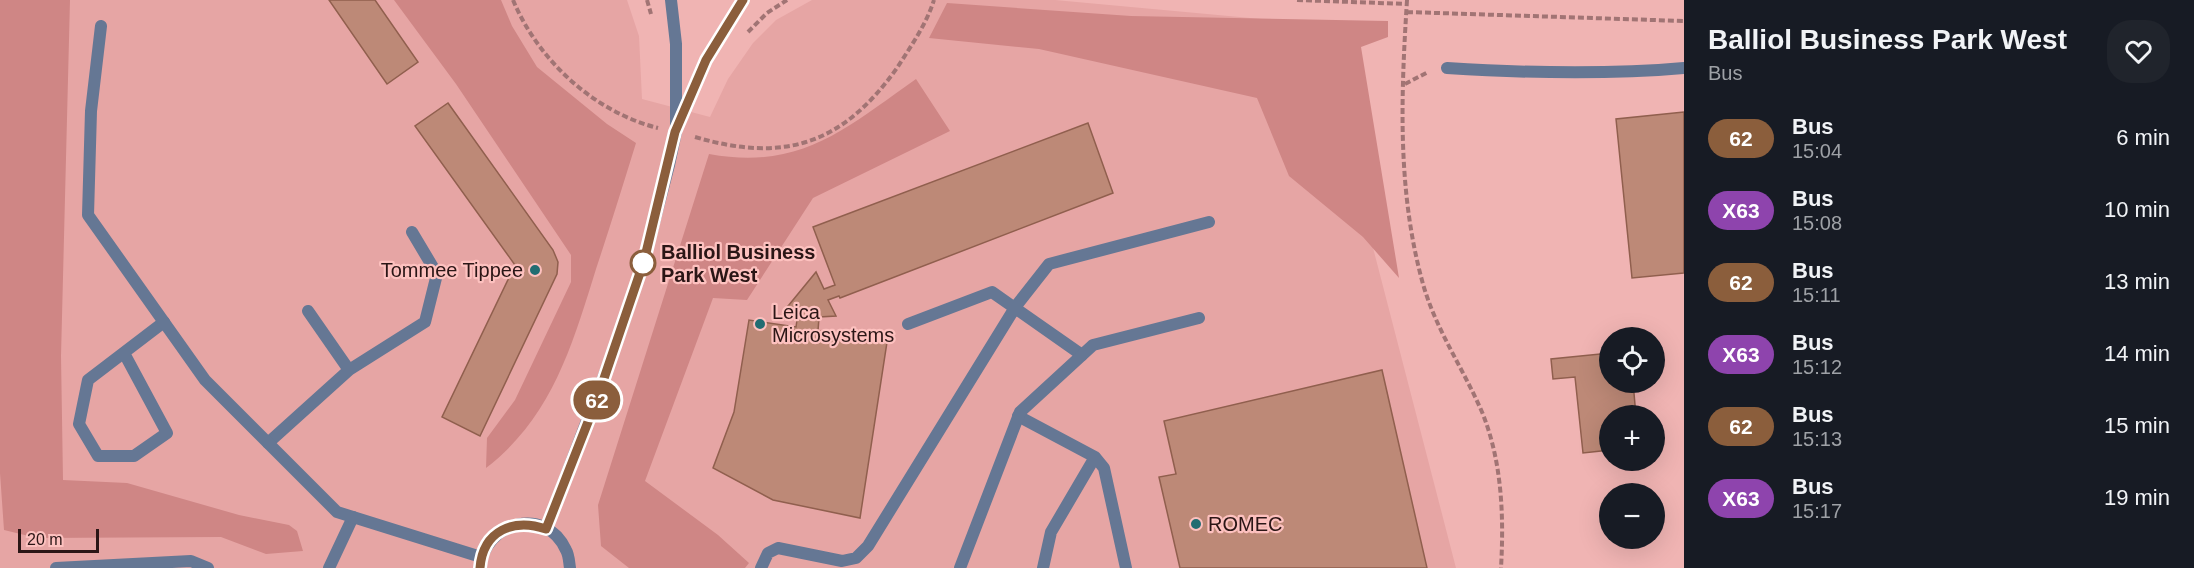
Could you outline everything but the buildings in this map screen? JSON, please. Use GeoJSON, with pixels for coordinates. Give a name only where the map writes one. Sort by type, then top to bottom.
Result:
{"type":"FeatureCollection","features":[{"type":"Feature","properties":{"kind":"street"},"geometry":{"type":"LineString","coordinates":[[671,0],[676,44],[675,132]]}},
{"type":"Feature","properties":{"kind":"street"},"geometry":{"type":"LineString","coordinates":[[546,529],[597,399],[644,261],[675,132],[706,60],[743,0]]}},
{"type":"Feature","properties":{"kind":"street"},"geometry":{"type":"LineString","coordinates":[[101,26],[91,111],[88,215],[205,380],[337,512],[480,563],[489,541],[503,529],[517,524],[532,524],[557,536],[566,550],[570,568]]}},
{"type":"Feature","properties":{"kind":"street"},"geometry":{"type":"LineString","coordinates":[[1447,68],[1555,74],[1624,73],[1684,68]]}},
{"type":"Feature","properties":{"kind":"street"},"geometry":{"type":"LineString","coordinates":[[761,568],[768,553],[778,548],[842,561],[856,558],[868,546],[1016,306],[1049,264],[1209,222]]}},
{"type":"Feature","properties":{"kind":"street"},"geometry":{"type":"LineString","coordinates":[[268,443],[349,370],[425,322],[437,274],[412,232]]}},
{"type":"Feature","properties":{"kind":"street"},"geometry":{"type":"LineString","coordinates":[[909,324],[993,292],[1016,306],[1082,355]]}},
{"type":"Feature","properties":{"kind":"street"},"geometry":{"type":"LineString","coordinates":[[309,311],[349,370]]}},
{"type":"Feature","properties":{"kind":"street"},"geometry":{"type":"LineString","coordinates":[[960,568],[1018,416],[1093,345],[1199,318]]}},
{"type":"Feature","properties":{"kind":"street"},"geometry":{"type":"LineString","coordinates":[[124,353],[167,433],[134,456],[98,456],[78,424],[88,380],[164,322]]}},
{"type":"Feature","properties":{"kind":"street"},"geometry":{"type":"LineString","coordinates":[[1018,416],[1095,457],[1104,468],[1126,568]]}},
{"type":"Feature","properties":{"kind":"street"},"geometry":{"type":"LineString","coordinates":[[1043,568],[1051,532],[1095,457]]}},
{"type":"Feature","properties":{"kind":"street"},"geometry":{"type":"LineString","coordinates":[[329,568],[353,517]]}},
{"type":"Feature","properties":{"kind":"street"},"geometry":{"type":"LineString","coordinates":[[56,568],[190,561],[208,568]]}},
{"type":"Feature","properties":{"kind":"path"},"geometry":{"type":"LineString","coordinates":[[513,0],[528,32],[545,56],[585,92],[629,118],[720,145],[763,150],[789,147],[834,130],[871,101],[926,22],[934,0]]}},
{"type":"Feature","properties":{"kind":"path"},"geometry":{"type":"LineString","coordinates":[[742,40],[767,13],[787,0]]}},
{"type":"Feature","properties":{"kind":"path"},"geometry":{"type":"LineString","coordinates":[[1298,0],[1407,2],[1403,176],[1413,245],[1434,318],[1482,411],[1490,435],[1501,488],[1501,568]]}},
{"type":"Feature","properties":{"kind":"path"},"geometry":{"type":"LineString","coordinates":[[1407,12],[1684,21]]}},
{"type":"Feature","properties":{"kind":"path"},"geometry":{"type":"LineString","coordinates":[[1405,84],[1419,76],[1447,68]]}},
{"type":"Feature","properties":{"kind":"shaded area"},"geometry":{"type":"Polygon","coordinates":[[[0,0],[627,0],[639,36],[642,99],[710,117],[728,79],[753,43],[776,20],[812,0],[1055,0],[1315,24],[1456,568],[0,568],[0,0]]]}},
{"type":"Feature","properties":{"kind":"shaded area"},"geometry":{"type":"Polygon","coordinates":[[[0,0],[70,0],[61,356],[63,480],[127,483],[239,515],[289,525],[297,531],[303,551],[266,554],[221,537],[37,538],[4,530],[0,473],[0,0]]]}},
{"type":"Feature","properties":{"kind":"shaded area"},"geometry":{"type":"Polygon","coordinates":[[[394,0],[501,0],[512,26],[537,67],[607,124],[636,143],[578,325],[557,378],[528,426],[509,448],[486,468],[487,438],[515,400],[571,282],[571,255],[456,84],[394,0]]]}},
{"type":"Feature","properties":{"kind":"shaded area"},"geometry":{"type":"Polygon","coordinates":[[[947,3],[1131,16],[1388,21],[1388,37],[1361,47],[1399,278],[1363,237],[1289,176],[1257,98],[1039,49],[929,38],[947,3]]]}},
{"type":"Feature","properties":{"kind":"shaded area"},"geometry":{"type":"Polygon","coordinates":[[[916,79],[950,131],[813,198],[747,300],[713,298],[645,481],[718,535],[749,563],[745,568],[629,568],[601,546],[598,505],[709,154],[741,158],[796,151],[844,129],[916,79]]]}},
{"type":"Feature","properties":{"kind":"bus line","name":"62"},"geometry":{"type":"LineString","coordinates":[[480,568],[481,557],[489,541],[503,529],[517,524],[532,524],[546,529],[597,399],[644,261],[669,165],[675,132],[706,60],[743,0]]}},
{"type":"Feature","properties":{"kind":"place","name":"Balliol Business Park West"},"geometry":{"type":"Point","coordinates":[643,263]}},
{"type":"Feature","properties":{"kind":"place","name":"Tommee Tippee"},"geometry":{"type":"Point","coordinates":[535,270]}},
{"type":"Feature","properties":{"kind":"place","name":"Leica Microsystems"},"geometry":{"type":"Point","coordinates":[760,324]}},
{"type":"Feature","properties":{"kind":"place","name":"ROMEC"},"geometry":{"type":"Point","coordinates":[1196,524]}}]}
